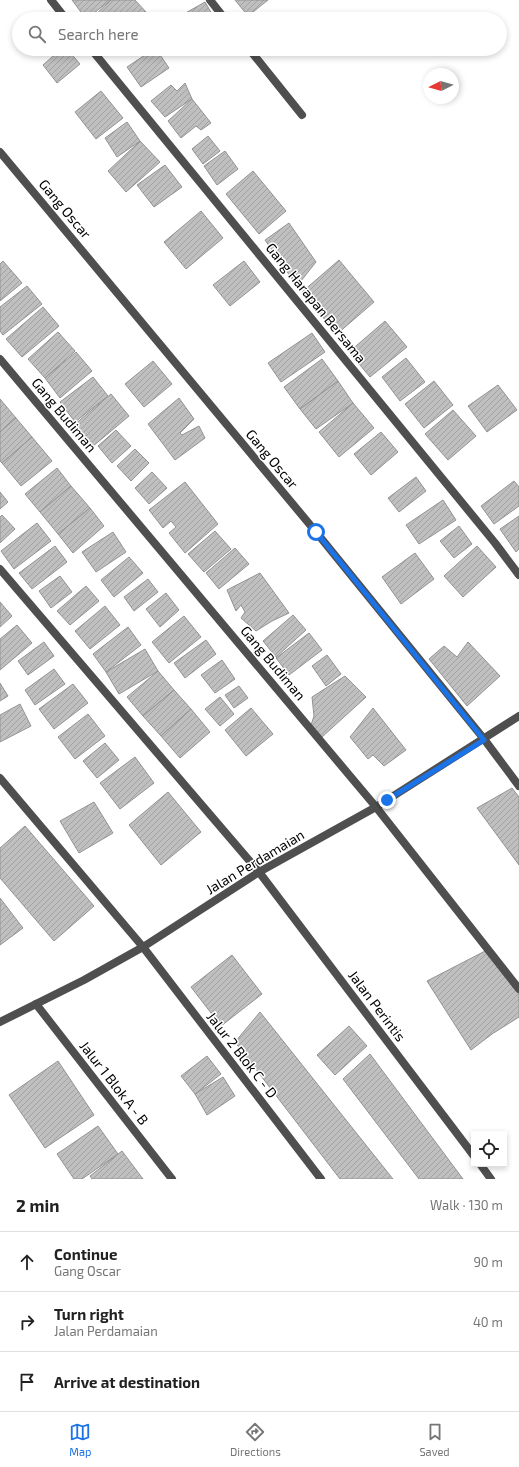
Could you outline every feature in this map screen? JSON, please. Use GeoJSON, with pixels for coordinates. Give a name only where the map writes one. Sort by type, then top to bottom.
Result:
{"type":"FeatureCollection","features":[{"type":"Feature","properties":{"kind":"street"},"geometry":{"type":"LineString","coordinates":[[51,0],[60,12]]}},
{"type":"Feature","properties":{"kind":"street"},"geometry":{"type":"LineString","coordinates":[[210,0],[219,12]]}},
{"type":"Feature","properties":{"kind":"street","name":"Gang Harapan Bersama"},"geometry":{"type":"LineString","coordinates":[[97,56],[495,543],[519,575]]}},
{"type":"Feature","properties":{"kind":"street"},"geometry":{"type":"LineString","coordinates":[[255,56],[302,115]]}},
{"type":"Feature","properties":{"kind":"street","name":"Gang Oscar"},"geometry":{"type":"LineString","coordinates":[[0,152],[311,526],[484,740],[519,786]]}},
{"type":"Feature","properties":{"kind":"street","name":"Gang Budiman"},"geometry":{"type":"LineString","coordinates":[[0,359],[376,807],[519,989]]}},
{"type":"Feature","properties":{"kind":"street","name":"Jalan Perintis"},"geometry":{"type":"LineString","coordinates":[[0,569],[259,872],[471,1152]]}},
{"type":"Feature","properties":{"kind":"street","name":"Jalan Perdamaian"},"geometry":{"type":"LineString","coordinates":[[0,1022],[84,980],[143,946],[259,872],[376,807],[484,740],[519,716]]}},
{"type":"Feature","properties":{"kind":"street","name":"Jalur 2 Blok C - D"},"geometry":{"type":"LineString","coordinates":[[0,778],[143,946],[321,1179]]}},
{"type":"Feature","properties":{"kind":"street","name":"Jalur 1 Blok A - B"},"geometry":{"type":"LineString","coordinates":[[36,1004],[172,1179]]}},
{"type":"Feature","properties":{"kind":"street"},"geometry":{"type":"LineString","coordinates":[[482,1167],[491,1179]]}},
{"type":"Feature","properties":{"kind":"building"},"geometry":{"type":"Polygon","coordinates":[[[72,0],[111,0],[95,12],[81,12],[72,0]]]}},
{"type":"Feature","properties":{"kind":"building"},"geometry":{"type":"Polygon","coordinates":[[[111,0],[135,0],[146,12],[98,12],[111,0]]]}},
{"type":"Feature","properties":{"kind":"building"},"geometry":{"type":"Polygon","coordinates":[[[235,0],[268,0],[253,12],[245,12],[235,0]]]}},
{"type":"Feature","properties":{"kind":"building"},"geometry":{"type":"Polygon","coordinates":[[[205,2],[211,12],[187,12],[205,2]]]}},
{"type":"Feature","properties":{"kind":"building"},"geometry":{"type":"Polygon","coordinates":[[[53,56],[73,56],[80,64],[57,83],[43,65],[53,56]]]}},
{"type":"Feature","properties":{"kind":"building"},"geometry":{"type":"Polygon","coordinates":[[[144,56],[161,56],[169,68],[141,87],[127,67],[144,56]]]}},
{"type":"Feature","properties":{"kind":"building"},"geometry":{"type":"Polygon","coordinates":[[[185,83],[192,99],[165,117],[151,101],[171,85],[177,91],[185,83]]]}},
{"type":"Feature","properties":{"kind":"building"},"geometry":{"type":"Polygon","coordinates":[[[101,91],[123,118],[96,139],[75,112],[101,91]]]}},
{"type":"Feature","properties":{"kind":"building"},"geometry":{"type":"Polygon","coordinates":[[[192,99],[211,123],[201,130],[196,126],[181,138],[168,121],[192,99]]]}},
{"type":"Feature","properties":{"kind":"building"},"geometry":{"type":"Polygon","coordinates":[[[127,122],[140,141],[117,157],[105,138],[127,122]]]}},
{"type":"Feature","properties":{"kind":"building"},"geometry":{"type":"Polygon","coordinates":[[[208,136],[220,151],[203,164],[192,149],[208,136]]]}},
{"type":"Feature","properties":{"kind":"building"},"geometry":{"type":"Polygon","coordinates":[[[140,141],[160,162],[126,192],[108,171],[140,141]]]}},
{"type":"Feature","properties":{"kind":"building"},"geometry":{"type":"Polygon","coordinates":[[[225,151],[238,169],[217,185],[204,166],[225,151]]]}},
{"type":"Feature","properties":{"kind":"building"},"geometry":{"type":"Polygon","coordinates":[[[165,165],[182,187],[154,207],[137,185],[165,165]]]}},
{"type":"Feature","properties":{"kind":"building"},"geometry":{"type":"Polygon","coordinates":[[[253,171],[286,211],[259,234],[226,194],[253,171]]]}},
{"type":"Feature","properties":{"kind":"building"},"geometry":{"type":"Polygon","coordinates":[[[201,211],[223,238],[186,269],[164,242],[201,211]]]}},
{"type":"Feature","properties":{"kind":"building"},"geometry":{"type":"Polygon","coordinates":[[[289,223],[316,262],[297,286],[265,240],[289,223]]]}},
{"type":"Feature","properties":{"kind":"building"},"geometry":{"type":"Polygon","coordinates":[[[339,260],[374,302],[337,334],[302,292],[339,260]]]}},
{"type":"Feature","properties":{"kind":"building"},"geometry":{"type":"Polygon","coordinates":[[[3,261],[22,283],[0,301],[0,264],[3,261]]]}},
{"type":"Feature","properties":{"kind":"building"},"geometry":{"type":"Polygon","coordinates":[[[244,261],[260,282],[230,306],[213,285],[244,261]]]}},
{"type":"Feature","properties":{"kind":"building"},"geometry":{"type":"Polygon","coordinates":[[[27,286],[42,304],[3,335],[0,331],[0,307],[27,286]]]}},
{"type":"Feature","properties":{"kind":"building"},"geometry":{"type":"Polygon","coordinates":[[[43,307],[59,326],[22,357],[6,339],[43,307]]]}},
{"type":"Feature","properties":{"kind":"building"},"geometry":{"type":"Polygon","coordinates":[[[385,321],[407,347],[370,377],[349,352],[385,321]]]}},
{"type":"Feature","properties":{"kind":"building"},"geometry":{"type":"Polygon","coordinates":[[[58,332],[75,351],[45,378],[28,359],[58,332]]]}},
{"type":"Feature","properties":{"kind":"building"},"geometry":{"type":"Polygon","coordinates":[[[312,333],[325,352],[281,382],[268,363],[312,333]]]}},
{"type":"Feature","properties":{"kind":"building"},"geometry":{"type":"Polygon","coordinates":[[[76,352],[92,371],[60,398],[45,378],[76,352]]]}},
{"type":"Feature","properties":{"kind":"building"},"geometry":{"type":"Polygon","coordinates":[[[406,358],[425,382],[400,401],[382,377],[406,358]]]}},
{"type":"Feature","properties":{"kind":"building"},"geometry":{"type":"Polygon","coordinates":[[[322,359],[338,381],[300,409],[284,387],[322,359]]]}},
{"type":"Feature","properties":{"kind":"building"},"geometry":{"type":"Polygon","coordinates":[[[153,361],[172,384],[144,407],[125,384],[153,361]]]}},
{"type":"Feature","properties":{"kind":"building"},"geometry":{"type":"Polygon","coordinates":[[[93,377],[108,396],[75,422],[60,402],[93,377]]]}},
{"type":"Feature","properties":{"kind":"building"},"geometry":{"type":"Polygon","coordinates":[[[338,381],[353,403],[316,429],[300,409],[338,381]]]}},
{"type":"Feature","properties":{"kind":"building"},"geometry":{"type":"Polygon","coordinates":[[[434,381],[453,405],[424,428],[405,404],[434,381]]]}},
{"type":"Feature","properties":{"kind":"building"},"geometry":{"type":"Polygon","coordinates":[[[498,385],[517,410],[487,432],[468,406],[498,385]]]}},
{"type":"Feature","properties":{"kind":"building"},"geometry":{"type":"Polygon","coordinates":[[[111,394],[129,416],[92,447],[74,425],[111,394]]]}},
{"type":"Feature","properties":{"kind":"building"},"geometry":{"type":"Polygon","coordinates":[[[179,398],[194,419],[180,433],[182,435],[199,426],[205,438],[175,460],[148,424],[179,398]]]}},
{"type":"Feature","properties":{"kind":"building"},"geometry":{"type":"Polygon","coordinates":[[[0,399],[16,418],[0,432],[0,399]]]}},
{"type":"Feature","properties":{"kind":"building"},"geometry":{"type":"Polygon","coordinates":[[[353,403],[374,428],[339,457],[319,432],[353,403]]]}},
{"type":"Feature","properties":{"kind":"building"},"geometry":{"type":"Polygon","coordinates":[[[453,410],[476,436],[448,460],[425,434],[453,410]]]}},
{"type":"Feature","properties":{"kind":"building"},"geometry":{"type":"Polygon","coordinates":[[[16,418],[32,437],[2,463],[0,461],[0,432],[16,418]]]}},
{"type":"Feature","properties":{"kind":"building"},"geometry":{"type":"Polygon","coordinates":[[[116,430],[131,446],[112,463],[98,446],[116,430]]]}},
{"type":"Feature","properties":{"kind":"building"},"geometry":{"type":"Polygon","coordinates":[[[381,432],[398,452],[371,475],[354,454],[381,432]]]}},
{"type":"Feature","properties":{"kind":"building"},"geometry":{"type":"Polygon","coordinates":[[[32,437],[52,461],[21,486],[2,463],[32,437]]]}},
{"type":"Feature","properties":{"kind":"building"},"geometry":{"type":"Polygon","coordinates":[[[135,449],[149,463],[131,481],[117,466],[135,449]]]}},
{"type":"Feature","properties":{"kind":"building"},"geometry":{"type":"Polygon","coordinates":[[[57,468],[71,486],[40,512],[25,494],[57,468]]]}},
{"type":"Feature","properties":{"kind":"building"},"geometry":{"type":"Polygon","coordinates":[[[152,472],[167,488],[149,504],[135,488],[152,472]]]}},
{"type":"Feature","properties":{"kind":"building"},"geometry":{"type":"Polygon","coordinates":[[[416,477],[426,491],[399,512],[388,498],[416,477]]]}},
{"type":"Feature","properties":{"kind":"building"},"geometry":{"type":"Polygon","coordinates":[[[514,481],[519,487],[519,506],[494,524],[481,506],[514,481]]]}},
{"type":"Feature","properties":{"kind":"building"},"geometry":{"type":"Polygon","coordinates":[[[185,482],[218,524],[185,553],[169,533],[176,527],[171,521],[163,528],[149,510],[185,482]]]}},
{"type":"Feature","properties":{"kind":"building"},"geometry":{"type":"Polygon","coordinates":[[[71,486],[90,508],[58,534],[40,512],[71,486]]]}},
{"type":"Feature","properties":{"kind":"building"},"geometry":{"type":"Polygon","coordinates":[[[0,492],[8,502],[0,509],[0,492]]]}},
{"type":"Feature","properties":{"kind":"building"},"geometry":{"type":"Polygon","coordinates":[[[443,500],[456,520],[419,544],[406,525],[443,500]]]}},
{"type":"Feature","properties":{"kind":"building"},"geometry":{"type":"Polygon","coordinates":[[[90,508],[104,526],[73,553],[58,534],[90,508]]]}},
{"type":"Feature","properties":{"kind":"building"},"geometry":{"type":"Polygon","coordinates":[[[2,515],[15,529],[0,543],[0,517],[2,515]]]}},
{"type":"Feature","properties":{"kind":"building"},"geometry":{"type":"Polygon","coordinates":[[[519,516],[519,549],[516,552],[500,529],[519,516]]]}},
{"type":"Feature","properties":{"kind":"building"},"geometry":{"type":"Polygon","coordinates":[[[37,523],[51,541],[14,569],[1,551],[37,523]]]}},
{"type":"Feature","properties":{"kind":"building"},"geometry":{"type":"Polygon","coordinates":[[[459,526],[472,544],[454,558],[440,541],[459,526]]]}},
{"type":"Feature","properties":{"kind":"building"},"geometry":{"type":"Polygon","coordinates":[[[215,531],[231,549],[204,572],[188,554],[215,531]]]}},
{"type":"Feature","properties":{"kind":"building"},"geometry":{"type":"Polygon","coordinates":[[[113,532],[126,552],[96,572],[82,552],[113,532]]]}},
{"type":"Feature","properties":{"kind":"building"},"geometry":{"type":"Polygon","coordinates":[[[55,546],[67,562],[32,589],[19,573],[55,546]]]}},
{"type":"Feature","properties":{"kind":"building"},"geometry":{"type":"Polygon","coordinates":[[[477,546],[496,567],[463,597],[444,576],[477,546]]]}},
{"type":"Feature","properties":{"kind":"building"},"geometry":{"type":"Polygon","coordinates":[[[235,548],[249,564],[219,589],[206,573],[235,548]]]}},
{"type":"Feature","properties":{"kind":"building"},"geometry":{"type":"Polygon","coordinates":[[[415,553],[434,579],[401,604],[382,577],[415,553]]]}},
{"type":"Feature","properties":{"kind":"building"},"geometry":{"type":"Polygon","coordinates":[[[129,557],[143,573],[114,597],[101,580],[129,557]]]}},
{"type":"Feature","properties":{"kind":"building"},"geometry":{"type":"Polygon","coordinates":[[[260,573],[289,613],[256,631],[241,618],[245,612],[241,605],[236,611],[227,590],[260,573]]]}},
{"type":"Feature","properties":{"kind":"building"},"geometry":{"type":"Polygon","coordinates":[[[60,576],[72,592],[51,608],[39,591],[60,576]]]}},
{"type":"Feature","properties":{"kind":"building"},"geometry":{"type":"Polygon","coordinates":[[[148,579],[158,592],[134,611],[124,597],[148,579]]]}},
{"type":"Feature","properties":{"kind":"building"},"geometry":{"type":"Polygon","coordinates":[[[86,586],[99,601],[70,625],[57,611],[86,586]]]}},
{"type":"Feature","properties":{"kind":"building"},"geometry":{"type":"Polygon","coordinates":[[[166,593],[179,610],[160,627],[146,609],[166,593]]]}},
{"type":"Feature","properties":{"kind":"building"},"geometry":{"type":"Polygon","coordinates":[[[0,602],[12,616],[0,627],[0,602]]]}},
{"type":"Feature","properties":{"kind":"building"},"geometry":{"type":"Polygon","coordinates":[[[105,606],[120,625],[90,649],[75,631],[105,606]]]}},
{"type":"Feature","properties":{"kind":"building"},"geometry":{"type":"Polygon","coordinates":[[[293,615],[306,630],[276,657],[263,641],[293,615]]]}},
{"type":"Feature","properties":{"kind":"building"},"geometry":{"type":"Polygon","coordinates":[[[184,616],[201,637],[169,663],[152,642],[184,616]]]}},
{"type":"Feature","properties":{"kind":"building"},"geometry":{"type":"Polygon","coordinates":[[[17,625],[32,643],[0,670],[0,639],[17,625]]]}},
{"type":"Feature","properties":{"kind":"building"},"geometry":{"type":"Polygon","coordinates":[[[128,627],[141,645],[106,672],[93,654],[128,627]]]}},
{"type":"Feature","properties":{"kind":"building"},"geometry":{"type":"Polygon","coordinates":[[[309,633],[322,650],[289,675],[276,658],[309,633]]]}},
{"type":"Feature","properties":{"kind":"building"},"geometry":{"type":"Polygon","coordinates":[[[206,640],[216,654],[185,678],[174,663],[206,640]]]}},
{"type":"Feature","properties":{"kind":"building"},"geometry":{"type":"Polygon","coordinates":[[[44,642],[54,656],[28,675],[18,661],[44,642]]]}},
{"type":"Feature","properties":{"kind":"building"},"geometry":{"type":"Polygon","coordinates":[[[468,642],[500,676],[467,706],[429,659],[444,646],[457,657],[468,642]]]}},
{"type":"Feature","properties":{"kind":"building"},"geometry":{"type":"Polygon","coordinates":[[[145,649],[158,671],[119,694],[106,672],[145,649]]]}},
{"type":"Feature","properties":{"kind":"building"},"geometry":{"type":"Polygon","coordinates":[[[327,655],[341,674],[326,686],[312,666],[327,655]]]}},
{"type":"Feature","properties":{"kind":"building"},"geometry":{"type":"Polygon","coordinates":[[[222,660],[235,679],[215,693],[201,675],[222,660]]]}},
{"type":"Feature","properties":{"kind":"building"},"geometry":{"type":"Polygon","coordinates":[[[54,669],[65,684],[35,705],[25,690],[54,669]]]}},
{"type":"Feature","properties":{"kind":"building"},"geometry":{"type":"Polygon","coordinates":[[[158,671],[174,690],[143,716],[127,697],[158,671]]]}},
{"type":"Feature","properties":{"kind":"building"},"geometry":{"type":"Polygon","coordinates":[[[345,676],[366,697],[322,737],[311,725],[314,716],[312,697],[345,676]]]}},
{"type":"Feature","properties":{"kind":"building"},"geometry":{"type":"Polygon","coordinates":[[[0,683],[8,696],[0,701],[0,683]]]}},
{"type":"Feature","properties":{"kind":"building"},"geometry":{"type":"Polygon","coordinates":[[[73,684],[88,703],[54,729],[39,709],[73,684]]]}},
{"type":"Feature","properties":{"kind":"building"},"geometry":{"type":"Polygon","coordinates":[[[239,686],[248,698],[234,708],[225,695],[239,686]]]}},
{"type":"Feature","properties":{"kind":"building"},"geometry":{"type":"Polygon","coordinates":[[[174,690],[191,709],[161,736],[143,716],[174,690]]]}},
{"type":"Feature","properties":{"kind":"building"},"geometry":{"type":"Polygon","coordinates":[[[220,697],[234,714],[220,726],[205,709],[220,697]]]}},
{"type":"Feature","properties":{"kind":"building"},"geometry":{"type":"Polygon","coordinates":[[[20,704],[31,726],[0,742],[0,715],[20,704]]]}},
{"type":"Feature","properties":{"kind":"building"},"geometry":{"type":"Polygon","coordinates":[[[251,708],[273,734],[246,756],[225,730],[251,708]]]}},
{"type":"Feature","properties":{"kind":"building"},"geometry":{"type":"Polygon","coordinates":[[[373,708],[406,750],[384,766],[373,755],[368,759],[350,737],[373,708]]]}},
{"type":"Feature","properties":{"kind":"building"},"geometry":{"type":"Polygon","coordinates":[[[191,709],[210,732],[180,758],[161,736],[191,709]]]}},
{"type":"Feature","properties":{"kind":"building"},"geometry":{"type":"Polygon","coordinates":[[[88,714],[105,736],[75,759],[58,737],[88,714]]]}},
{"type":"Feature","properties":{"kind":"building"},"geometry":{"type":"Polygon","coordinates":[[[105,743],[119,760],[97,778],[83,761],[105,743]]]}},
{"type":"Feature","properties":{"kind":"building"},"geometry":{"type":"Polygon","coordinates":[[[135,757],[154,783],[120,809],[100,783],[135,757]]]}},
{"type":"Feature","properties":{"kind":"building"},"geometry":{"type":"Polygon","coordinates":[[[512,788],[519,797],[519,865],[477,808],[512,788]]]}},
{"type":"Feature","properties":{"kind":"building"},"geometry":{"type":"Polygon","coordinates":[[[168,792],[201,832],[161,865],[129,825],[168,792]]]}},
{"type":"Feature","properties":{"kind":"building"},"geometry":{"type":"Polygon","coordinates":[[[94,802],[113,833],[79,853],[60,821],[94,802]]]}},
{"type":"Feature","properties":{"kind":"building"},"geometry":{"type":"Polygon","coordinates":[[[25,826],[94,906],[54,941],[0,878],[0,848],[25,826]]]}},
{"type":"Feature","properties":{"kind":"building"},"geometry":{"type":"Polygon","coordinates":[[[0,898],[23,928],[0,945],[0,898]]]}},
{"type":"Feature","properties":{"kind":"building"},"geometry":{"type":"Polygon","coordinates":[[[489,949],[519,992],[519,1017],[492,1034],[471,1050],[427,981],[489,949]]]}},
{"type":"Feature","properties":{"kind":"building"},"geometry":{"type":"Polygon","coordinates":[[[232,955],[262,994],[221,1026],[191,987],[232,955]]]}},
{"type":"Feature","properties":{"kind":"building"},"geometry":{"type":"Polygon","coordinates":[[[260,1012],[393,1179],[340,1179],[235,1042],[260,1012]]]}},
{"type":"Feature","properties":{"kind":"building"},"geometry":{"type":"Polygon","coordinates":[[[349,1026],[367,1046],[335,1075],[317,1055],[349,1026]]]}},
{"type":"Feature","properties":{"kind":"building"},"geometry":{"type":"Polygon","coordinates":[[[370,1054],[463,1179],[419,1179],[343,1079],[370,1054]]]}},
{"type":"Feature","properties":{"kind":"building"},"geometry":{"type":"Polygon","coordinates":[[[207,1056],[221,1074],[195,1094],[181,1076],[207,1056]]]}},
{"type":"Feature","properties":{"kind":"building"},"geometry":{"type":"Polygon","coordinates":[[[58,1061],[94,1115],[45,1148],[9,1095],[58,1061]]]}},
{"type":"Feature","properties":{"kind":"building"},"geometry":{"type":"Polygon","coordinates":[[[223,1077],[235,1096],[207,1115],[195,1094],[223,1077]]]}},
{"type":"Feature","properties":{"kind":"building"},"geometry":{"type":"Polygon","coordinates":[[[98,1126],[118,1154],[82,1179],[74,1179],[57,1154],[98,1126]]]}},
{"type":"Feature","properties":{"kind":"building"},"geometry":{"type":"Polygon","coordinates":[[[122,1151],[143,1179],[92,1179],[90,1176],[122,1151]]]}},
{"type":"Feature","properties":{"kind":"route"},"geometry":{"type":"LineString","coordinates":[[316,532],[484,740],[387,800]]}}]}
